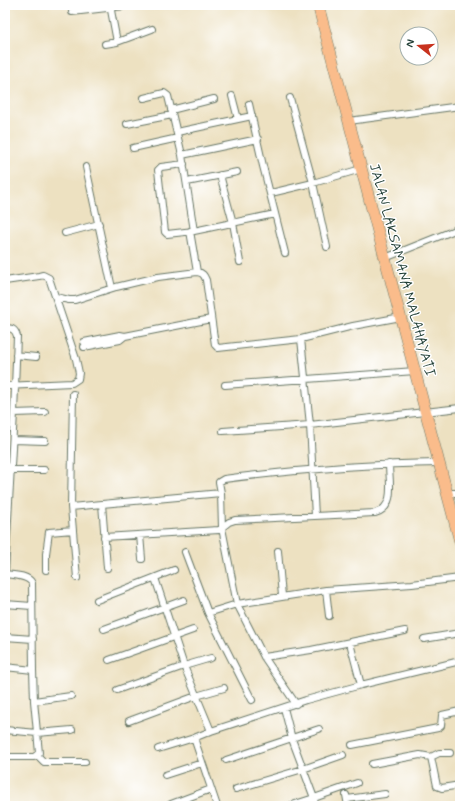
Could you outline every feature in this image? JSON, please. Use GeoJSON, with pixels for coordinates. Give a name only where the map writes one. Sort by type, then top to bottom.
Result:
{"type":"FeatureCollection","features":[{"type":"Feature","properties":{"kind":"highway","name":"JALAN LAKSAMANA MALAHAYATI"},"geometry":{"type":"LineString","coordinates":[[318,5],[460,542]]}},
{"type":"Feature","properties":{"kind":"street"},"geometry":{"type":"LineString","coordinates":[[72,12],[110,6],[133,5]]}},
{"type":"Feature","properties":{"kind":"street"},"geometry":{"type":"LineString","coordinates":[[110,6],[117,42]]}},
{"type":"Feature","properties":{"kind":"street"},"geometry":{"type":"LineString","coordinates":[[105,44],[117,42],[152,29]]}},
{"type":"Feature","properties":{"kind":"street"},"geometry":{"type":"LineString","coordinates":[[144,98],[165,93],[168,96],[178,135],[187,182],[197,272]]}},
{"type":"Feature","properties":{"kind":"street"},"geometry":{"type":"LineString","coordinates":[[232,96],[238,118]]}},
{"type":"Feature","properties":{"kind":"street"},"geometry":{"type":"LineString","coordinates":[[290,98],[313,183],[327,247]]}},
{"type":"Feature","properties":{"kind":"street"},"geometry":{"type":"LineString","coordinates":[[127,124],[214,99]]}},
{"type":"Feature","properties":{"kind":"street"},"geometry":{"type":"LineString","coordinates":[[250,104],[263,166],[285,253]]}},
{"type":"Feature","properties":{"kind":"street"},"geometry":{"type":"LineString","coordinates":[[349,121],[460,106]]}},
{"type":"Feature","properties":{"kind":"street"},"geometry":{"type":"LineString","coordinates":[[133,148],[238,118],[252,116]]}},
{"type":"Feature","properties":{"kind":"street"},"geometry":{"type":"LineString","coordinates":[[182,155],[258,139]]}},
{"type":"Feature","properties":{"kind":"street"},"geometry":{"type":"LineString","coordinates":[[184,164],[161,167],[158,168],[157,172],[165,233],[168,235],[275,214]]}},
{"type":"Feature","properties":{"kind":"street"},"geometry":{"type":"LineString","coordinates":[[86,167],[112,288]]}},
{"type":"Feature","properties":{"kind":"street"},"geometry":{"type":"LineString","coordinates":[[271,193],[361,169]]}},
{"type":"Feature","properties":{"kind":"street"},"geometry":{"type":"LineString","coordinates":[[187,182],[237,172]]}},
{"type":"Feature","properties":{"kind":"street"},"geometry":{"type":"LineString","coordinates":[[220,175],[233,223],[240,262]]}},
{"type":"Feature","properties":{"kind":"street"},"geometry":{"type":"LineString","coordinates":[[65,233],[98,224]]}},
{"type":"Feature","properties":{"kind":"street"},"geometry":{"type":"LineString","coordinates":[[385,258],[460,228]]}},
{"type":"Feature","properties":{"kind":"street"},"geometry":{"type":"LineString","coordinates":[[57,297],[75,300],[112,288],[158,277],[197,272],[202,273],[206,280],[215,345],[218,348],[301,338],[401,317]]}},
{"type":"Feature","properties":{"kind":"street"},"geometry":{"type":"LineString","coordinates":[[5,281],[39,276],[46,276],[49,278],[57,297],[76,359],[78,373],[78,379],[72,383],[5,386]]}},
{"type":"Feature","properties":{"kind":"street"},"geometry":{"type":"LineString","coordinates":[[84,345],[120,335],[125,336],[211,319]]}},
{"type":"Feature","properties":{"kind":"street"},"geometry":{"type":"LineString","coordinates":[[5,328],[16,331],[17,336],[13,440],[5,573],[31,580],[34,701],[39,752],[37,755]]}},
{"type":"Feature","properties":{"kind":"street"},"geometry":{"type":"LineString","coordinates":[[301,338],[310,425],[315,516]]}},
{"type":"Feature","properties":{"kind":"street"},"geometry":{"type":"LineString","coordinates":[[16,355],[36,357]]}},
{"type":"Feature","properties":{"kind":"street"},"geometry":{"type":"LineString","coordinates":[[225,385],[415,372]]}},
{"type":"Feature","properties":{"kind":"street"},"geometry":{"type":"LineString","coordinates":[[73,394],[72,507],[77,578]]}},
{"type":"Feature","properties":{"kind":"street"},"geometry":{"type":"LineString","coordinates":[[223,431],[310,425],[460,408]]}},
{"type":"Feature","properties":{"kind":"street"},"geometry":{"type":"LineString","coordinates":[[14,413],[45,412]]}},
{"type":"Feature","properties":{"kind":"street"},"geometry":{"type":"LineString","coordinates":[[13,440],[45,441]]}},
{"type":"Feature","properties":{"kind":"street"},"geometry":{"type":"LineString","coordinates":[[296,704],[264,657],[237,604],[222,528],[219,482],[224,479],[285,471],[389,464],[439,463]]}},
{"type":"Feature","properties":{"kind":"street"},"geometry":{"type":"LineString","coordinates":[[104,537],[222,528],[229,522],[235,520],[375,513],[385,509],[390,499],[389,464]]}},
{"type":"Feature","properties":{"kind":"street"},"geometry":{"type":"LineString","coordinates":[[11,470],[44,470]]}},
{"type":"Feature","properties":{"kind":"street"},"geometry":{"type":"LineString","coordinates":[[72,507],[220,493]]}},
{"type":"Feature","properties":{"kind":"street"},"geometry":{"type":"LineString","coordinates":[[447,493],[460,493]]}},
{"type":"Feature","properties":{"kind":"street"},"geometry":{"type":"LineString","coordinates":[[102,504],[107,568]]}},
{"type":"Feature","properties":{"kind":"street"},"geometry":{"type":"LineString","coordinates":[[46,570],[46,554],[50,532],[73,530]]}},
{"type":"Feature","properties":{"kind":"street"},"geometry":{"type":"LineString","coordinates":[[140,535],[142,559]]}},
{"type":"Feature","properties":{"kind":"street"},"geometry":{"type":"LineString","coordinates":[[278,550],[282,596]]}},
{"type":"Feature","properties":{"kind":"street"},"geometry":{"type":"LineString","coordinates":[[185,552],[208,614],[252,700]]}},
{"type":"Feature","properties":{"kind":"street"},"geometry":{"type":"LineString","coordinates":[[96,600],[174,570]]}},
{"type":"Feature","properties":{"kind":"street"},"geometry":{"type":"LineString","coordinates":[[155,578],[184,666],[211,731]]}},
{"type":"Feature","properties":{"kind":"street"},"geometry":{"type":"LineString","coordinates":[[208,614],[237,604],[282,596],[326,590],[412,584],[460,578]]}},
{"type":"Feature","properties":{"kind":"street"},"geometry":{"type":"LineString","coordinates":[[326,590],[329,616]]}},
{"type":"Feature","properties":{"kind":"street"},"geometry":{"type":"LineString","coordinates":[[104,629],[184,600]]}},
{"type":"Feature","properties":{"kind":"street"},"geometry":{"type":"LineString","coordinates":[[5,604],[32,606]]}},
{"type":"Feature","properties":{"kind":"street"},"geometry":{"type":"LineString","coordinates":[[109,660],[194,630]]}},
{"type":"Feature","properties":{"kind":"street"},"geometry":{"type":"LineString","coordinates":[[264,657],[350,643],[405,631]]}},
{"type":"Feature","properties":{"kind":"street"},"geometry":{"type":"LineString","coordinates":[[424,639],[460,633]]}},
{"type":"Feature","properties":{"kind":"street"},"geometry":{"type":"LineString","coordinates":[[5,637],[33,639]]}},
{"type":"Feature","properties":{"kind":"street"},"geometry":{"type":"LineString","coordinates":[[350,643],[361,685]]}},
{"type":"Feature","properties":{"kind":"street"},"geometry":{"type":"LineString","coordinates":[[117,690],[211,658]]}},
{"type":"Feature","properties":{"kind":"street"},"geometry":{"type":"LineString","coordinates":[[158,749],[306,700],[460,661]]}},
{"type":"Feature","properties":{"kind":"street"},"geometry":{"type":"LineString","coordinates":[[5,668],[33,670]]}},
{"type":"Feature","properties":{"kind":"street"},"geometry":{"type":"LineString","coordinates":[[128,721],[196,696],[224,688]]}},
{"type":"Feature","properties":{"kind":"street"},"geometry":{"type":"LineString","coordinates":[[34,701],[71,696]]}},
{"type":"Feature","properties":{"kind":"street"},"geometry":{"type":"LineString","coordinates":[[284,708],[292,738],[314,798],[315,806]]}},
{"type":"Feature","properties":{"kind":"street"},"geometry":{"type":"LineString","coordinates":[[352,745],[438,728],[441,726],[442,715],[460,711]]}},
{"type":"Feature","properties":{"kind":"street"},"geometry":{"type":"LineString","coordinates":[[226,760],[319,729]]}},
{"type":"Feature","properties":{"kind":"street"},"geometry":{"type":"LineString","coordinates":[[5,730],[37,732],[72,730]]}},
{"type":"Feature","properties":{"kind":"street"},"geometry":{"type":"LineString","coordinates":[[194,738],[217,806]]}},
{"type":"Feature","properties":{"kind":"street"},"geometry":{"type":"LineString","coordinates":[[372,764],[420,755],[431,756],[439,753],[450,753]]}},
{"type":"Feature","properties":{"kind":"street"},"geometry":{"type":"LineString","coordinates":[[5,757],[32,757],[37,755]]}},
{"type":"Feature","properties":{"kind":"street"},"geometry":{"type":"LineString","coordinates":[[37,755],[44,762],[85,762]]}},
{"type":"Feature","properties":{"kind":"street"},"geometry":{"type":"LineString","coordinates":[[236,789],[303,769],[343,755]]}},
{"type":"Feature","properties":{"kind":"street"},"geometry":{"type":"LineString","coordinates":[[431,756],[437,786],[442,788],[460,785]]}},
{"type":"Feature","properties":{"kind":"street"},"geometry":{"type":"LineString","coordinates":[[165,775],[202,763]]}},
{"type":"Feature","properties":{"kind":"street"},"geometry":{"type":"LineString","coordinates":[[289,806],[356,783]]}},
{"type":"Feature","properties":{"kind":"street"},"geometry":{"type":"LineString","coordinates":[[171,804],[211,789]]}},
{"type":"Feature","properties":{"kind":"street"},"geometry":{"type":"LineString","coordinates":[[347,800],[385,794]]}}]}
